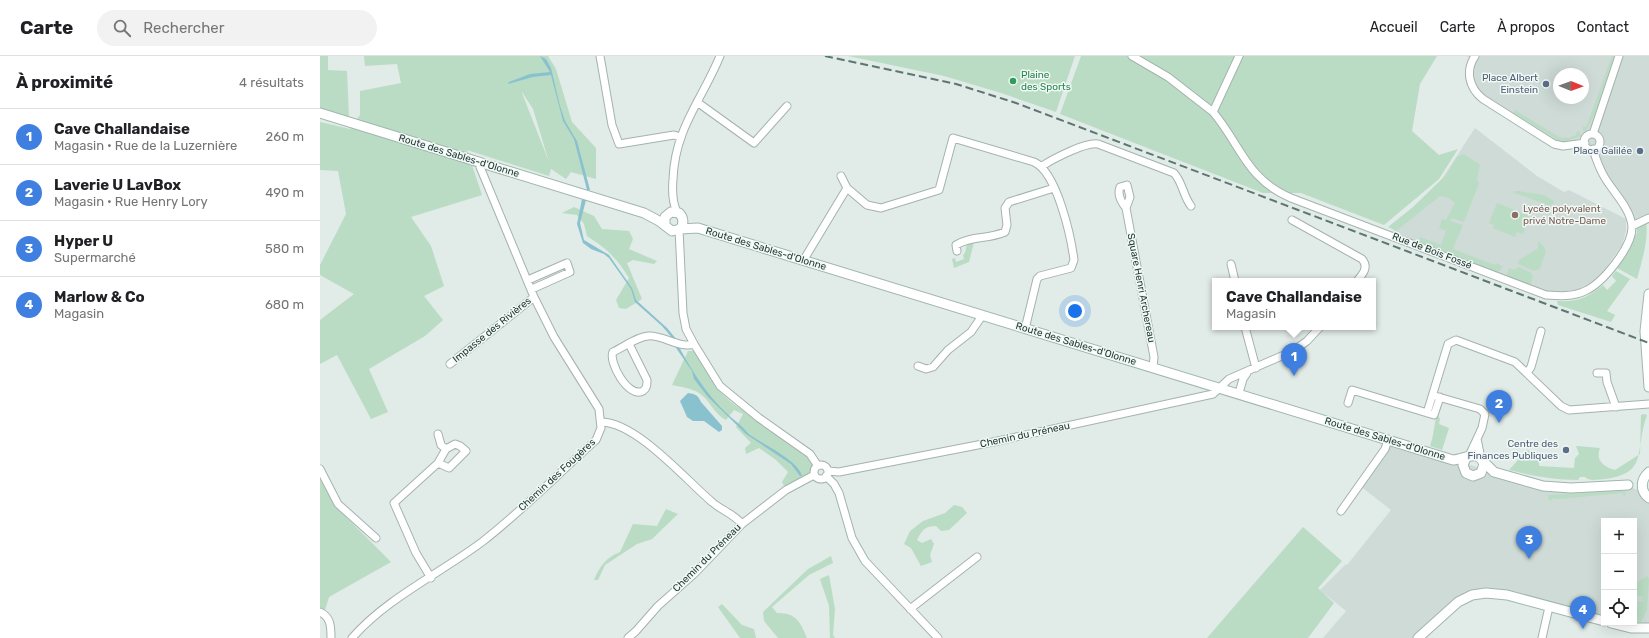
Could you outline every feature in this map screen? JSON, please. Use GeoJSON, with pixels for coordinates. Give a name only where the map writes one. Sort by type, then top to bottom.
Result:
{"type":"FeatureCollection","features":[{"type":"Feature","properties":{"kind":"main road","name":"Route des Sables-d'Olonne"},"geometry":{"type":"LineString","coordinates":[[320,113],[644,213],[674,228],[698,228]]}},
{"type":"Feature","properties":{"kind":"main road","name":"Route des Sables-d'Olonne"},"geometry":{"type":"LineString","coordinates":[[644,213],[674,215],[698,228],[1453,460],[1464,470]]}},
{"type":"Feature","properties":{"kind":"main road"},"geometry":{"type":"LineString","coordinates":[[674,215],[683,224],[674,228],[674,215]]}},
{"type":"Feature","properties":{"kind":"main road"},"geometry":{"type":"LineString","coordinates":[[1649,294],[1644,331],[1649,387]]}},
{"type":"Feature","properties":{"kind":"main road"},"geometry":{"type":"LineString","coordinates":[[1494,472],[1482,460],[1474,455],[1467,457],[1463,463],[1464,470],[1471,476],[1494,472],[1552,488],[1628,485],[1646,476],[1646,495],[1628,485]]}},
{"type":"Feature","properties":{"kind":"main road","name":"Route des Sables-d'Olonne"},"geometry":{"type":"LineString","coordinates":[[1453,460],[1467,457]]}},
{"type":"Feature","properties":{"kind":"main road"},"geometry":{"type":"LineString","coordinates":[[1479,475],[1484,468],[1482,460]]}},
{"type":"Feature","properties":{"kind":"main road"},"geometry":{"type":"LineString","coordinates":[[1418,638],[1451,607],[1472,595],[1486,593],[1499,593],[1601,621]]}},
{"type":"Feature","properties":{"kind":"main road"},"geometry":{"type":"LineString","coordinates":[[1623,626],[1631,628],[1649,628]]}},
{"type":"Feature","properties":{"kind":"street"},"geometry":{"type":"LineString","coordinates":[[600,56],[612,125],[619,144],[674,135],[680,137]]}},
{"type":"Feature","properties":{"kind":"street"},"geometry":{"type":"LineString","coordinates":[[674,215],[672,198],[673,166],[680,137],[720,56]]}},
{"type":"Feature","properties":{"kind":"street","name":"Rue de Bois Fossé"},"geometry":{"type":"LineString","coordinates":[[1132,56],[1168,77],[1213,112],[1249,166],[1264,182],[1280,193],[1546,295],[1565,297],[1585,291],[1600,281],[1612,268],[1630,240],[1632,226]]}},
{"type":"Feature","properties":{"kind":"street"},"geometry":{"type":"LineString","coordinates":[[1213,112],[1239,56]]}},
{"type":"Feature","properties":{"kind":"street"},"geometry":{"type":"LineString","coordinates":[[1475,56],[1470,66],[1469,78],[1474,90],[1483,99],[1554,144],[1563,146],[1585,142]]}},
{"type":"Feature","properties":{"kind":"street"},"geometry":{"type":"LineString","coordinates":[[1585,142],[1586,138],[1593,134],[1619,56]]}},
{"type":"Feature","properties":{"kind":"street"},"geometry":{"type":"LineString","coordinates":[[696,102],[754,143],[787,106]]}},
{"type":"Feature","properties":{"kind":"street"},"geometry":{"type":"LineString","coordinates":[[1585,142],[1588,149],[1593,149],[1599,146],[1599,138],[1593,134]]}},
{"type":"Feature","properties":{"kind":"street"},"geometry":{"type":"LineString","coordinates":[[841,176],[847,188],[867,205],[881,208],[939,190],[953,138],[1034,162],[1042,166],[1063,205],[1074,260],[1071,268],[1040,276],[1037,279],[1025,329]]}},
{"type":"Feature","properties":{"kind":"street"},"geometry":{"type":"LineString","coordinates":[[1042,166],[1082,147],[1093,143],[1098,144],[1174,173],[1180,180],[1186,200],[1191,206]]}},
{"type":"Feature","properties":{"kind":"street"},"geometry":{"type":"LineString","coordinates":[[1593,149],[1604,176],[1628,212],[1632,226],[1649,218]]}},
{"type":"Feature","properties":{"kind":"street"},"geometry":{"type":"LineString","coordinates":[[481,163],[480,167],[495,205],[532,289],[534,297],[554,337],[595,402],[601,415],[602,422],[616,425],[632,434],[678,470],[717,506],[735,517],[742,524]]}},
{"type":"Feature","properties":{"kind":"street"},"geometry":{"type":"LineString","coordinates":[[803,261],[847,188]]}},
{"type":"Feature","properties":{"kind":"street"},"geometry":{"type":"LineString","coordinates":[[958,251],[956,246],[967,239],[988,238],[1004,232],[1008,225],[1004,208],[1009,202],[1054,188]]}},
{"type":"Feature","properties":{"kind":"street","name":"Square Henri Archereau"},"geometry":{"type":"LineString","coordinates":[[1126,208],[1154,357],[1153,368]]}},
{"type":"Feature","properties":{"kind":"street"},"geometry":{"type":"LineString","coordinates":[[1292,220],[1362,259],[1366,265],[1366,269],[1359,278]]}},
{"type":"Feature","properties":{"kind":"street"},"geometry":{"type":"LineString","coordinates":[[674,228],[678,246],[684,321],[694,344],[720,386],[759,418],[810,454],[818,466]]}},
{"type":"Feature","properties":{"kind":"street"},"geometry":{"type":"LineString","coordinates":[[528,280],[567,263],[570,272],[532,289]]}},
{"type":"Feature","properties":{"kind":"street"},"geometry":{"type":"LineString","coordinates":[[1231,264],[1234,278]]}},
{"type":"Feature","properties":{"kind":"street","name":"Impasse des Rivières"},"geometry":{"type":"LineString","coordinates":[[450,364],[534,297]]}},
{"type":"Feature","properties":{"kind":"street"},"geometry":{"type":"LineString","coordinates":[[918,366],[926,369],[933,367],[948,350],[971,332],[982,316]]}},
{"type":"Feature","properties":{"kind":"street"},"geometry":{"type":"LineString","coordinates":[[1247,330],[1256,368]]}},
{"type":"Feature","properties":{"kind":"street","name":"Chemin du Préneau"},"geometry":{"type":"LineString","coordinates":[[827,474],[993,442],[1206,396],[1214,393],[1230,379],[1293,351],[1307,341],[1317,330]]}},
{"type":"Feature","properties":{"kind":"street"},"geometry":{"type":"LineString","coordinates":[[1527,373],[1531,367],[1541,331]]}},
{"type":"Feature","properties":{"kind":"street"},"geometry":{"type":"LineString","coordinates":[[629,344],[647,380],[647,385],[644,390],[638,392],[632,391],[626,385],[612,356],[613,352],[629,344],[648,336],[656,336],[671,342],[687,345],[694,344]]}},
{"type":"Feature","properties":{"kind":"street"},"geometry":{"type":"LineString","coordinates":[[1348,403],[1352,390],[1434,415],[1436,396],[1450,342],[1460,341],[1515,362],[1561,406],[1569,410],[1649,404]]}},
{"type":"Feature","properties":{"kind":"street"},"geometry":{"type":"LineString","coordinates":[[1239,393],[1243,379],[1247,372]]}},
{"type":"Feature","properties":{"kind":"street"},"geometry":{"type":"LineString","coordinates":[[1597,373],[1606,373],[1607,382],[1616,407]]}},
{"type":"Feature","properties":{"kind":"street"},"geometry":{"type":"LineString","coordinates":[[1436,396],[1483,411],[1485,417],[1477,438],[1467,457]]}},
{"type":"Feature","properties":{"kind":"street","name":"Chemin des Fougères"},"geometry":{"type":"LineString","coordinates":[[352,638],[362,626],[487,537],[596,440],[602,422]]}},
{"type":"Feature","properties":{"kind":"street"},"geometry":{"type":"LineString","coordinates":[[438,434],[442,445],[446,448]]}},
{"type":"Feature","properties":{"kind":"street"},"geometry":{"type":"LineString","coordinates":[[1477,438],[1482,460]]}},
{"type":"Feature","properties":{"kind":"street"},"geometry":{"type":"LineString","coordinates":[[1341,511],[1384,449],[1388,440]]}},
{"type":"Feature","properties":{"kind":"street"},"geometry":{"type":"LineString","coordinates":[[431,578],[416,552],[394,503],[438,462],[446,448],[454,444],[460,446],[466,451],[449,468],[438,462]]}},
{"type":"Feature","properties":{"kind":"street"},"geometry":{"type":"LineString","coordinates":[[818,466],[824,466],[827,474],[839,493],[848,527],[856,547],[866,561],[938,638]]}},
{"type":"Feature","properties":{"kind":"street"},"geometry":{"type":"LineString","coordinates":[[818,466],[815,468],[814,474],[820,479],[827,474]]}},
{"type":"Feature","properties":{"kind":"street"},"geometry":{"type":"LineString","coordinates":[[320,469],[338,504],[376,538]]}},
{"type":"Feature","properties":{"kind":"street","name":"Chemin du Préneau"},"geometry":{"type":"LineString","coordinates":[[628,638],[658,606],[694,574],[742,524],[786,490],[814,474]]}},
{"type":"Feature","properties":{"kind":"street"},"geometry":{"type":"LineString","coordinates":[[910,609],[977,557]]}},
{"type":"Feature","properties":{"kind":"street"},"geometry":{"type":"LineString","coordinates":[[1542,638],[1549,607]]}},
{"type":"Feature","properties":{"kind":"street"},"geometry":{"type":"LineString","coordinates":[[320,612],[329,620],[331,638]]}},
{"type":"Feature","properties":{"kind":"shaded area"},"geometry":{"type":"Polygon","coordinates":[[[1466,56],[1649,56],[1649,216],[1629,227],[1626,213],[1583,145],[1554,148],[1475,98],[1466,83],[1466,68],[1470,58],[1466,56]]]}},
{"type":"Feature","properties":{"kind":"shaded area","name":"Lycée polyvalent privé Notre-Dame"},"geometry":{"type":"Polygon","coordinates":[[[1475,128],[1537,176],[1564,192],[1569,190],[1626,219],[1626,231],[1622,245],[1602,273],[1593,281],[1580,288],[1565,293],[1547,291],[1392,232],[1429,205],[1438,185],[1475,128]]]}},
{"type":"Feature","properties":{"kind":"shaded area"},"geometry":{"type":"Polygon","coordinates":[[[1388,440],[1533,484],[1630,487],[1643,492],[1649,498],[1649,628],[1634,626],[1637,626],[1637,518],[1601,518],[1601,620],[1499,593],[1468,597],[1418,638],[1323,638],[1346,611],[1320,590],[1346,564],[1347,565],[1391,510],[1359,485],[1388,440]]]}},
{"type":"Feature","properties":{"kind":"green space"},"geometry":{"type":"Polygon","coordinates":[[[320,56],[328,56],[328,70],[347,71],[349,118],[320,109],[320,56]]]}},
{"type":"Feature","properties":{"kind":"green space"},"geometry":{"type":"Polygon","coordinates":[[[364,56],[548,56],[556,69],[572,122],[596,148],[596,179],[571,172],[566,179],[551,169],[549,176],[467,150],[482,195],[411,217],[431,246],[444,286],[424,296],[443,320],[425,336],[369,369],[388,412],[371,419],[337,355],[320,364],[320,320],[354,294],[320,275],[320,265],[346,214],[338,171],[320,170],[320,122],[350,129],[360,115],[360,91],[401,83],[397,64],[365,66],[364,56]],[[522,92],[549,162],[533,109],[522,92]]]}},
{"type":"Feature","properties":{"kind":"green space","name":"Plaine des Sports"},"geometry":{"type":"Polygon","coordinates":[[[848,56],[1075,56],[1056,112],[1001,93],[944,76],[848,56]]]}},
{"type":"Feature","properties":{"kind":"green space"},"geometry":{"type":"Polygon","coordinates":[[[1081,56],[1437,56],[1420,84],[1412,131],[1439,155],[1458,149],[1439,179],[1384,225],[1301,193],[1263,193],[1060,114],[1081,56]]]}},
{"type":"Feature","properties":{"kind":"green space"},"geometry":{"type":"Polygon","coordinates":[[[1612,56],[1614,56],[1594,116],[1586,131],[1583,131],[1583,126],[1585,127],[1587,125],[1612,56]]]}},
{"type":"Feature","properties":{"kind":"green space"},"geometry":{"type":"Polygon","coordinates":[[[1515,110],[1559,137],[1568,138],[1576,135],[1579,131],[1581,136],[1566,141],[1558,140],[1513,113],[1515,110]]]}},
{"type":"Feature","properties":{"kind":"green space"},"geometry":{"type":"Polygon","coordinates":[[[1464,154],[1480,165],[1477,179],[1479,184],[1464,222],[1452,218],[1450,221],[1463,225],[1453,249],[1495,265],[1497,263],[1503,267],[1497,273],[1419,244],[1420,237],[1441,245],[1446,231],[1439,228],[1442,219],[1446,220],[1455,203],[1449,198],[1440,196],[1396,231],[1388,227],[1413,207],[1446,175],[1457,157],[1464,154]]]}},
{"type":"Feature","properties":{"kind":"green space"},"geometry":{"type":"Polygon","coordinates":[[[1518,191],[1544,195],[1554,201],[1553,204],[1546,207],[1545,204],[1512,192],[1518,191]]]}},
{"type":"Feature","properties":{"kind":"green space"},"geometry":{"type":"Polygon","coordinates":[[[1497,203],[1529,216],[1523,234],[1517,232],[1515,237],[1493,228],[1494,225],[1489,223],[1497,203]]]}},
{"type":"Feature","properties":{"kind":"green space"},"geometry":{"type":"Polygon","coordinates":[[[574,207],[594,216],[602,229],[629,231],[633,239],[629,249],[657,261],[654,264],[633,260],[627,263],[642,299],[626,309],[619,308],[616,300],[629,278],[611,254],[587,236],[584,224],[577,215],[562,213],[574,207]]]}},
{"type":"Feature","properties":{"kind":"green space"},"geometry":{"type":"Polygon","coordinates":[[[1646,221],[1646,242],[1637,279],[1617,268],[1637,233],[1637,227],[1646,221]]]}},
{"type":"Feature","properties":{"kind":"green space"},"geometry":{"type":"Polygon","coordinates":[[[1538,241],[1544,247],[1546,252],[1540,268],[1534,271],[1517,263],[1538,248],[1538,241]]]}},
{"type":"Feature","properties":{"kind":"green space"},"geometry":{"type":"Polygon","coordinates":[[[974,242],[969,262],[954,268],[952,259],[955,258],[956,262],[964,259],[963,255],[968,243],[974,242]]]}},
{"type":"Feature","properties":{"kind":"green space"},"geometry":{"type":"Polygon","coordinates":[[[1519,267],[1531,273],[1533,276],[1531,284],[1527,285],[1508,277],[1507,274],[1509,268],[1514,270],[1519,267]]]}},
{"type":"Feature","properties":{"kind":"green space"},"geometry":{"type":"Polygon","coordinates":[[[1616,271],[1630,279],[1607,311],[1615,315],[1611,322],[1558,305],[1557,301],[1577,300],[1587,296],[1603,285],[1607,290],[1616,281],[1612,276],[1616,271]]]}},
{"type":"Feature","properties":{"kind":"green space"},"geometry":{"type":"Polygon","coordinates":[[[688,351],[694,351],[718,390],[731,402],[819,466],[819,471],[784,486],[782,482],[788,472],[776,460],[759,448],[746,454],[745,448],[751,443],[736,427],[743,414],[734,410],[726,420],[718,414],[703,396],[696,391],[672,385],[688,351]]]}},
{"type":"Feature","properties":{"kind":"green space"},"geometry":{"type":"Polygon","coordinates":[[[1437,414],[1440,419],[1439,424],[1449,428],[1442,450],[1430,446],[1437,414]]]}},
{"type":"Feature","properties":{"kind":"green space"},"geometry":{"type":"Polygon","coordinates":[[[1644,414],[1647,415],[1640,446],[1641,415],[1644,414]]]}},
{"type":"Feature","properties":{"kind":"green space"},"geometry":{"type":"Polygon","coordinates":[[[1576,446],[1600,448],[1599,456],[1602,463],[1615,470],[1638,455],[1638,459],[1634,466],[1628,472],[1619,476],[1605,479],[1592,480],[1585,477],[1580,477],[1578,480],[1560,479],[1535,476],[1509,470],[1527,450],[1539,455],[1539,466],[1574,468],[1575,458],[1579,454],[1576,446]]]}},
{"type":"Feature","properties":{"kind":"green space"},"geometry":{"type":"Polygon","coordinates":[[[320,473],[338,509],[391,562],[329,597],[323,617],[320,616],[320,473]]]}},
{"type":"Feature","properties":{"kind":"green space"},"geometry":{"type":"Polygon","coordinates":[[[1620,491],[1626,492],[1624,497],[1623,493],[1559,499],[1553,498],[1551,501],[1548,499],[1548,495],[1620,491]]]}},
{"type":"Feature","properties":{"kind":"green space"},"geometry":{"type":"Polygon","coordinates":[[[954,505],[962,507],[967,513],[949,530],[941,531],[936,526],[929,527],[922,531],[917,540],[922,543],[931,539],[934,544],[930,555],[932,562],[921,566],[911,548],[904,544],[910,531],[923,521],[945,513],[954,505]]]}},
{"type":"Feature","properties":{"kind":"green space"},"geometry":{"type":"Polygon","coordinates":[[[666,509],[678,514],[652,539],[637,544],[605,565],[598,580],[594,580],[604,563],[620,552],[633,524],[657,526],[666,509]]]}},
{"type":"Feature","properties":{"kind":"green space"},"geometry":{"type":"Polygon","coordinates":[[[1303,527],[1342,561],[1318,588],[1334,603],[1308,638],[1207,638],[1303,527]]]}},
{"type":"Feature","properties":{"kind":"green space"},"geometry":{"type":"Polygon","coordinates":[[[831,556],[833,563],[809,575],[772,607],[777,613],[793,616],[802,627],[807,638],[778,638],[764,621],[763,612],[808,569],[831,556]]]}},
{"type":"Feature","properties":{"kind":"green space"},"geometry":{"type":"Polygon","coordinates":[[[829,575],[835,609],[833,635],[835,638],[830,638],[829,606],[820,579],[829,575]]]}},
{"type":"Feature","properties":{"kind":"green space"},"geometry":{"type":"Polygon","coordinates":[[[1647,576],[1649,579],[1647,610],[1641,622],[1637,623],[1637,601],[1642,602],[1643,597],[1637,596],[1637,582],[1647,576]]]}},
{"type":"Feature","properties":{"kind":"green space"},"geometry":{"type":"Polygon","coordinates":[[[722,604],[742,625],[754,629],[756,638],[740,638],[718,607],[722,604]]]}},
{"type":"Feature","properties":{"kind":"water"},"geometry":{"type":"Polygon","coordinates":[[[540,56],[546,59],[551,68],[560,106],[565,121],[577,141],[590,190],[587,190],[574,139],[563,121],[551,75],[533,77],[508,84],[509,82],[530,74],[550,72],[540,56]]]}},
{"type":"Feature","properties":{"kind":"water"},"geometry":{"type":"Polygon","coordinates":[[[582,199],[586,200],[580,223],[584,240],[609,255],[632,288],[636,300],[667,328],[677,340],[674,340],[662,326],[635,302],[631,289],[609,258],[583,243],[577,224],[582,199]]]}},
{"type":"Feature","properties":{"kind":"water"},"geometry":{"type":"Polygon","coordinates":[[[674,345],[678,345],[697,378],[720,407],[750,435],[788,459],[799,470],[802,476],[800,476],[791,464],[746,434],[708,397],[694,379],[692,371],[674,345]]]}},
{"type":"Feature","properties":{"kind":"water"},"geometry":{"type":"Polygon","coordinates":[[[688,393],[694,394],[699,398],[722,426],[722,430],[719,432],[704,421],[693,421],[687,417],[680,401],[688,393]]]}},
{"type":"Feature","properties":{"kind":"railway"},"geometry":{"type":"LineString","coordinates":[[825,56],[956,84],[1016,103],[1649,343]]}},
{"type":"Feature","properties":{"kind":"place","name":"Plaine des Sports"},"geometry":{"type":"Point","coordinates":[1013,81]}},
{"type":"Feature","properties":{"kind":"place","name":"Place Albert Einstein"},"geometry":{"type":"Point","coordinates":[1546,84]}},
{"type":"Feature","properties":{"kind":"place","name":"Place Galilée"},"geometry":{"type":"Point","coordinates":[1640,151]}},
{"type":"Feature","properties":{"kind":"place","name":"Lycée polyvalent privé Notre-Dame"},"geometry":{"type":"Point","coordinates":[1515,215]}},
{"type":"Feature","properties":{"kind":"place","name":"Cave Challandaise"},"geometry":{"type":"Point","coordinates":[1294,376]}},
{"type":"Feature","properties":{"kind":"place","name":"Laverie U LavBox"},"geometry":{"type":"Point","coordinates":[1499,423]}},
{"type":"Feature","properties":{"kind":"place","name":"Centre des Finances Publiques"},"geometry":{"type":"Point","coordinates":[1566,450]}},
{"type":"Feature","properties":{"kind":"place","name":"Hyper U"},"geometry":{"type":"Point","coordinates":[1529,559]}},
{"type":"Feature","properties":{"kind":"place","name":"Marlow & Co"},"geometry":{"type":"Point","coordinates":[1583,629]}}]}
